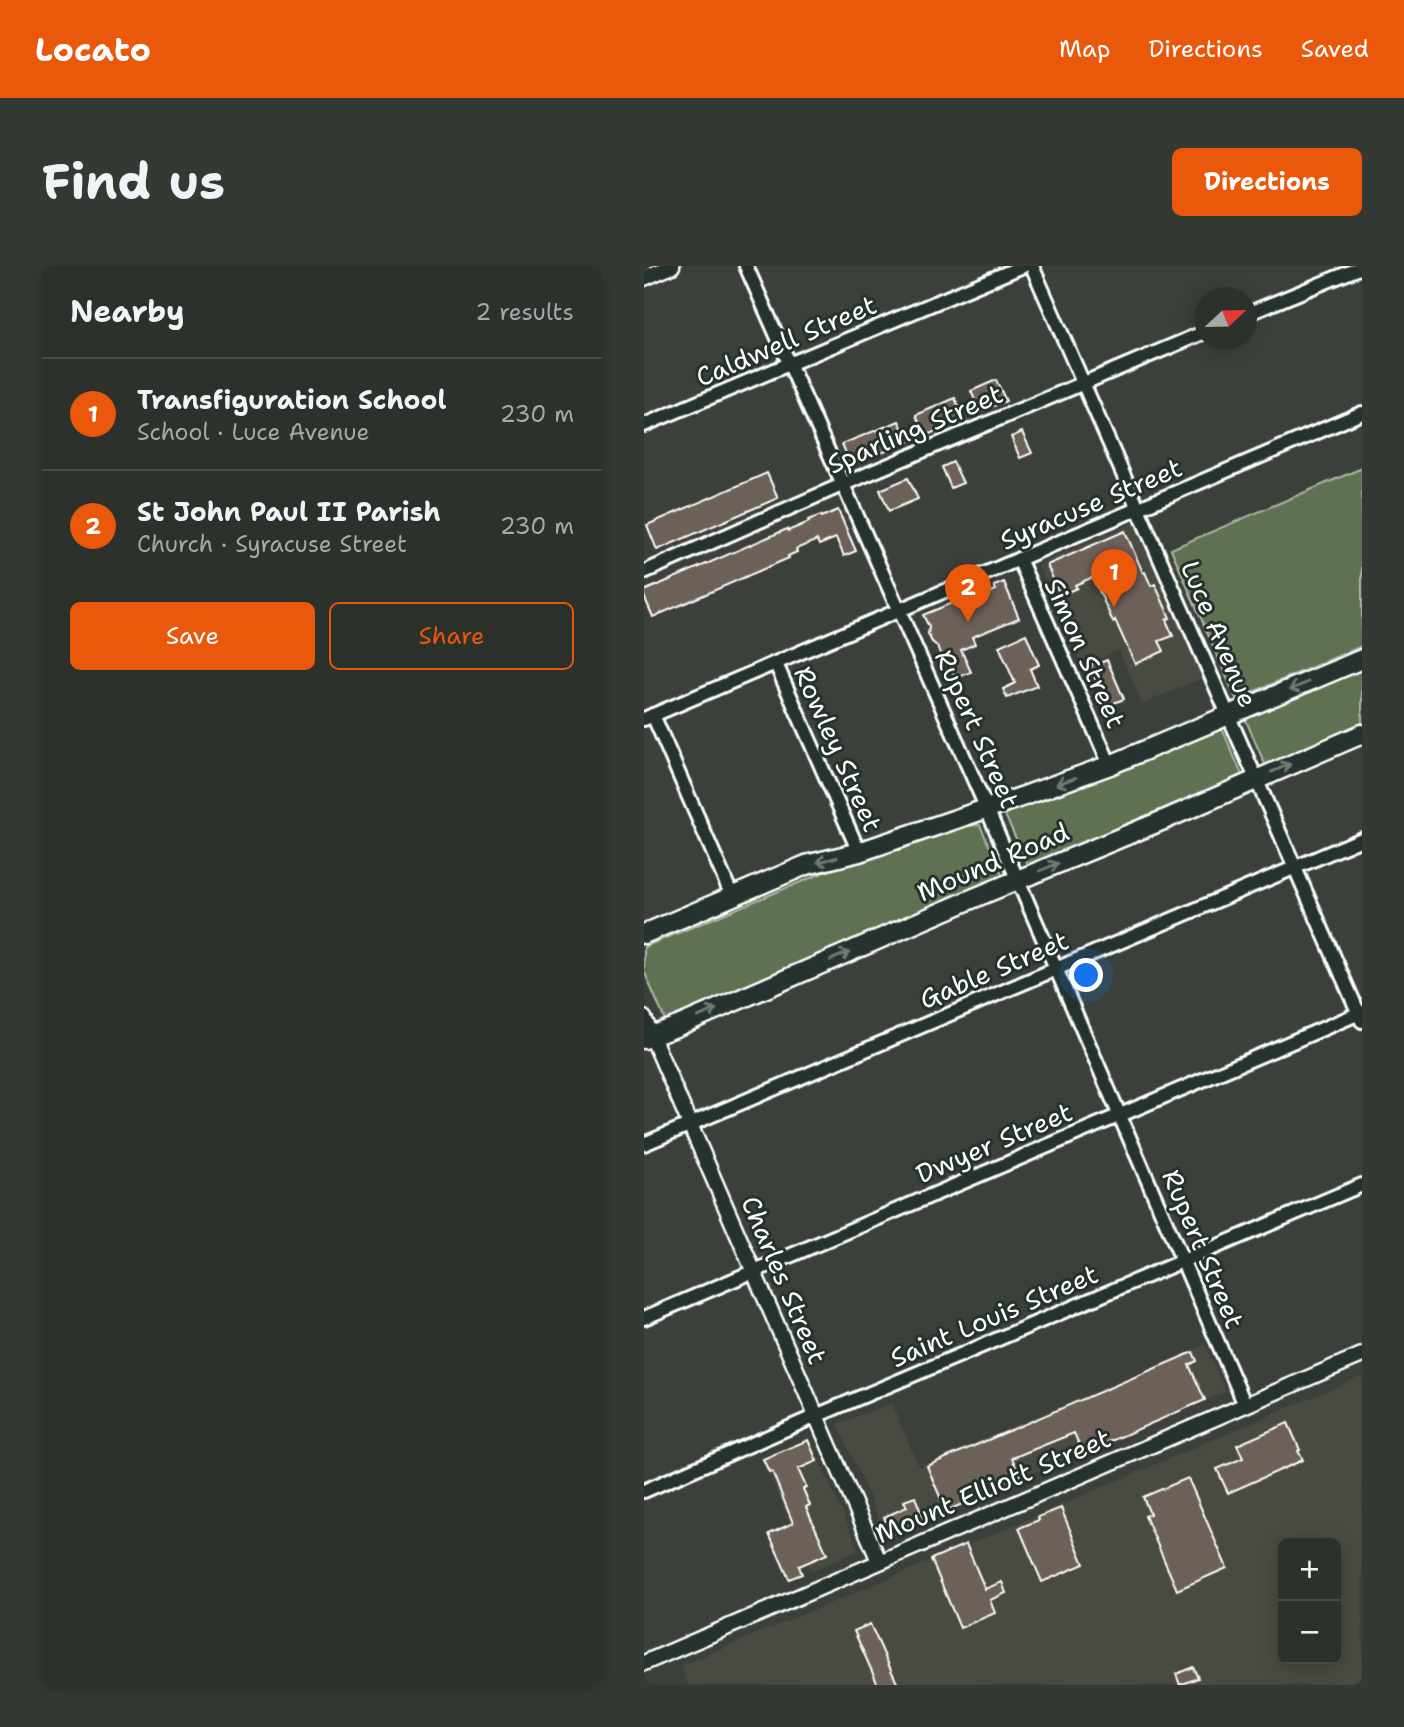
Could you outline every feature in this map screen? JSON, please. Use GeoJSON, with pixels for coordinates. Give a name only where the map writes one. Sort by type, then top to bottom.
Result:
{"type":"FeatureCollection","features":[{"type":"Feature","properties":{"kind":"main road","name":"Mound Road"},"geometry":{"type":"LineString","coordinates":[[644,934],[806,865],[859,852],[1110,765],[1362,659]]}},
{"type":"Feature","properties":{"kind":"main road","name":"Mound Road"},"geometry":{"type":"LineString","coordinates":[[648,1038],[1362,734]]}},
{"type":"Feature","properties":{"kind":"street"},"geometry":{"type":"LineString","coordinates":[[644,278],[672,266]]}},
{"type":"Feature","properties":{"kind":"street","name":"Rupert Street"},"geometry":{"type":"LineString","coordinates":[[746,266],[987,809],[1245,1405]]}},
{"type":"Feature","properties":{"kind":"street","name":"Caldwell Street"},"geometry":{"type":"LineString","coordinates":[[644,425],[1023,266]]}},
{"type":"Feature","properties":{"kind":"street","name":"Luce Avenue"},"geometry":{"type":"LineString","coordinates":[[1032,266],[1361,1016]]}},
{"type":"Feature","properties":{"kind":"street"},"geometry":{"type":"LineString","coordinates":[[1257,310],[1362,267]]}},
{"type":"Feature","properties":{"kind":"street","name":"Sparling Street"},"geometry":{"type":"LineString","coordinates":[[644,572],[844,484],[1194,337]]}},
{"type":"Feature","properties":{"kind":"street","name":"Syracuse Street"},"geometry":{"type":"LineString","coordinates":[[649,717],[1362,413]]}},
{"type":"Feature","properties":{"kind":"street","name":"Simon Street"},"geometry":{"type":"LineString","coordinates":[[1019,559],[1110,765]]}},
{"type":"Feature","properties":{"kind":"street","name":"Rowley Street"},"geometry":{"type":"LineString","coordinates":[[776,664],[859,852]]}},
{"type":"Feature","properties":{"kind":"street"},"geometry":{"type":"LineString","coordinates":[[649,717],[732,896]]}},
{"type":"Feature","properties":{"kind":"street","name":"Gable Street"},"geometry":{"type":"LineString","coordinates":[[644,1144],[1362,839]]}},
{"type":"Feature","properties":{"kind":"street","name":"Dwyer Street"},"geometry":{"type":"LineString","coordinates":[[644,1318],[1119,1115],[1361,1016]]}},
{"type":"Feature","properties":{"kind":"street","name":"Charles Street"},"geometry":{"type":"LineString","coordinates":[[644,1018],[648,1038],[690,1124],[879,1561]]}},
{"type":"Feature","properties":{"kind":"street","name":"Saint Louis Street"},"geometry":{"type":"LineString","coordinates":[[644,1491],[1362,1185]]}},
{"type":"Feature","properties":{"kind":"street","name":"Mount Elliott Street"},"geometry":{"type":"LineString","coordinates":[[644,1663],[1362,1355]]}},
{"type":"Feature","properties":{"kind":"shaded area"},"geometry":{"type":"Polygon","coordinates":[[[1135,522],[1202,678],[1142,704],[1119,650],[1082,666],[1038,564],[1135,522]]]}},
{"type":"Feature","properties":{"kind":"shaded area"},"geometry":{"type":"Polygon","coordinates":[[[1205,1345],[1226,1392],[886,1535],[838,1424],[891,1403],[919,1467],[1205,1345]]]}},
{"type":"Feature","properties":{"kind":"shaded area"},"geometry":{"type":"Polygon","coordinates":[[[1362,1376],[1362,1685],[688,1685],[681,1666],[1362,1376]]]}},
{"type":"Feature","properties":{"kind":"shaded area"},"geometry":{"type":"Polygon","coordinates":[[[810,1440],[859,1550],[812,1571],[763,1461],[810,1440]]]}},
{"type":"Feature","properties":{"kind":"green space"},"geometry":{"type":"Polygon","coordinates":[[[1362,468],[1362,646],[1236,699],[1171,549],[1362,468]]]}},
{"type":"Feature","properties":{"kind":"green space"},"geometry":{"type":"Polygon","coordinates":[[[1362,667],[1362,729],[1267,769],[1244,716],[1362,667]]]}},
{"type":"Feature","properties":{"kind":"green space"},"geometry":{"type":"Polygon","coordinates":[[[1221,726],[1243,777],[1030,869],[1005,815],[1012,809],[1221,726]]]}},
{"type":"Feature","properties":{"kind":"green space"},"geometry":{"type":"Polygon","coordinates":[[[980,825],[1004,879],[667,1025],[644,971],[644,947],[825,872],[967,826],[980,825]]]}},
{"type":"Feature","properties":{"kind":"building"},"geometry":{"type":"Polygon","coordinates":[[[996,380],[1006,401],[980,412],[971,391],[996,380]]]}},
{"type":"Feature","properties":{"kind":"building"},"geometry":{"type":"Polygon","coordinates":[[[955,398],[964,419],[925,436],[916,415],[955,398]]]}},
{"type":"Feature","properties":{"kind":"building"},"geometry":{"type":"Polygon","coordinates":[[[899,421],[909,442],[851,465],[842,444],[899,421]]]}},
{"type":"Feature","properties":{"kind":"building"},"geometry":{"type":"Polygon","coordinates":[[[1022,432],[1032,453],[1020,458],[1011,437],[1022,432]]]}},
{"type":"Feature","properties":{"kind":"building"},"geometry":{"type":"Polygon","coordinates":[[[953,462],[963,483],[951,488],[942,467],[953,462]]]}},
{"type":"Feature","properties":{"kind":"building"},"geometry":{"type":"Polygon","coordinates":[[[767,473],[778,498],[657,550],[647,525],[767,473]]]}},
{"type":"Feature","properties":{"kind":"building"},"geometry":{"type":"Polygon","coordinates":[[[908,478],[918,499],[889,511],[880,490],[908,478]]]}},
{"type":"Feature","properties":{"kind":"building"},"geometry":{"type":"Polygon","coordinates":[[[838,510],[856,551],[844,556],[836,538],[819,545],[817,540],[796,549],[797,552],[788,556],[789,558],[653,617],[644,591],[809,522],[808,520],[838,510]]]}},
{"type":"Feature","properties":{"kind":"building"},"geometry":{"type":"Polygon","coordinates":[[[1125,531],[1143,573],[1145,572],[1151,586],[1155,584],[1170,618],[1166,620],[1173,636],[1159,641],[1164,651],[1135,664],[1093,577],[1060,595],[1047,565],[1125,531]]]}},
{"type":"Feature","properties":{"kind":"building"},"geometry":{"type":"Polygon","coordinates":[[[1004,582],[1019,618],[972,637],[975,644],[961,650],[971,672],[955,677],[946,657],[942,658],[937,646],[932,642],[923,615],[959,600],[961,605],[996,590],[994,586],[1004,582]]]}},
{"type":"Feature","properties":{"kind":"building"},"geometry":{"type":"Polygon","coordinates":[[[1026,634],[1039,665],[1030,669],[1037,686],[1007,698],[1003,689],[1015,683],[999,646],[1026,634]]]}},
{"type":"Feature","properties":{"kind":"building"},"geometry":{"type":"Polygon","coordinates":[[[1107,660],[1124,699],[1107,706],[1091,669],[1092,663],[1107,660]]]}},
{"type":"Feature","properties":{"kind":"building"},"geometry":{"type":"Polygon","coordinates":[[[1193,1352],[1197,1361],[1189,1365],[1205,1400],[1095,1448],[1093,1443],[1081,1449],[1074,1433],[1012,1458],[1021,1479],[946,1511],[927,1466],[1193,1352]]]}},
{"type":"Feature","properties":{"kind":"building"},"geometry":{"type":"Polygon","coordinates":[[[1288,1423],[1303,1460],[1228,1493],[1217,1469],[1243,1458],[1237,1445],[1288,1423]]]}},
{"type":"Feature","properties":{"kind":"building"},"geometry":{"type":"Polygon","coordinates":[[[808,1440],[817,1461],[798,1469],[810,1505],[806,1507],[827,1554],[799,1566],[802,1574],[789,1579],[769,1534],[793,1523],[772,1471],[769,1472],[763,1459],[808,1440]]]}},
{"type":"Feature","properties":{"kind":"building"},"geometry":{"type":"Polygon","coordinates":[[[1188,1478],[1227,1568],[1177,1590],[1145,1516],[1150,1514],[1143,1497],[1188,1478]]]}},
{"type":"Feature","properties":{"kind":"building"},"geometry":{"type":"Polygon","coordinates":[[[915,1497],[924,1520],[891,1534],[884,1517],[907,1507],[904,1501],[915,1497]]]}},
{"type":"Feature","properties":{"kind":"building"},"geometry":{"type":"Polygon","coordinates":[[[1061,1508],[1084,1564],[1042,1582],[1019,1528],[1061,1508]]]}},
{"type":"Feature","properties":{"kind":"building"},"geometry":{"type":"Polygon","coordinates":[[[966,1544],[985,1589],[1002,1582],[1006,1593],[990,1600],[995,1613],[960,1628],[931,1559],[966,1544]]]}},
{"type":"Feature","properties":{"kind":"building"},"geometry":{"type":"Polygon","coordinates":[[[870,1624],[898,1685],[878,1685],[854,1631],[870,1624]]]}},
{"type":"Feature","properties":{"kind":"building"},"geometry":{"type":"Polygon","coordinates":[[[1193,1667],[1198,1678],[1180,1685],[1176,1674],[1193,1667]]]}},
{"type":"Feature","properties":{"kind":"place","name":"Transfiguration School"},"geometry":{"type":"Point","coordinates":[1114,607]}},
{"type":"Feature","properties":{"kind":"place","name":"St John Paul II Parish"},"geometry":{"type":"Point","coordinates":[968,622]}}]}
